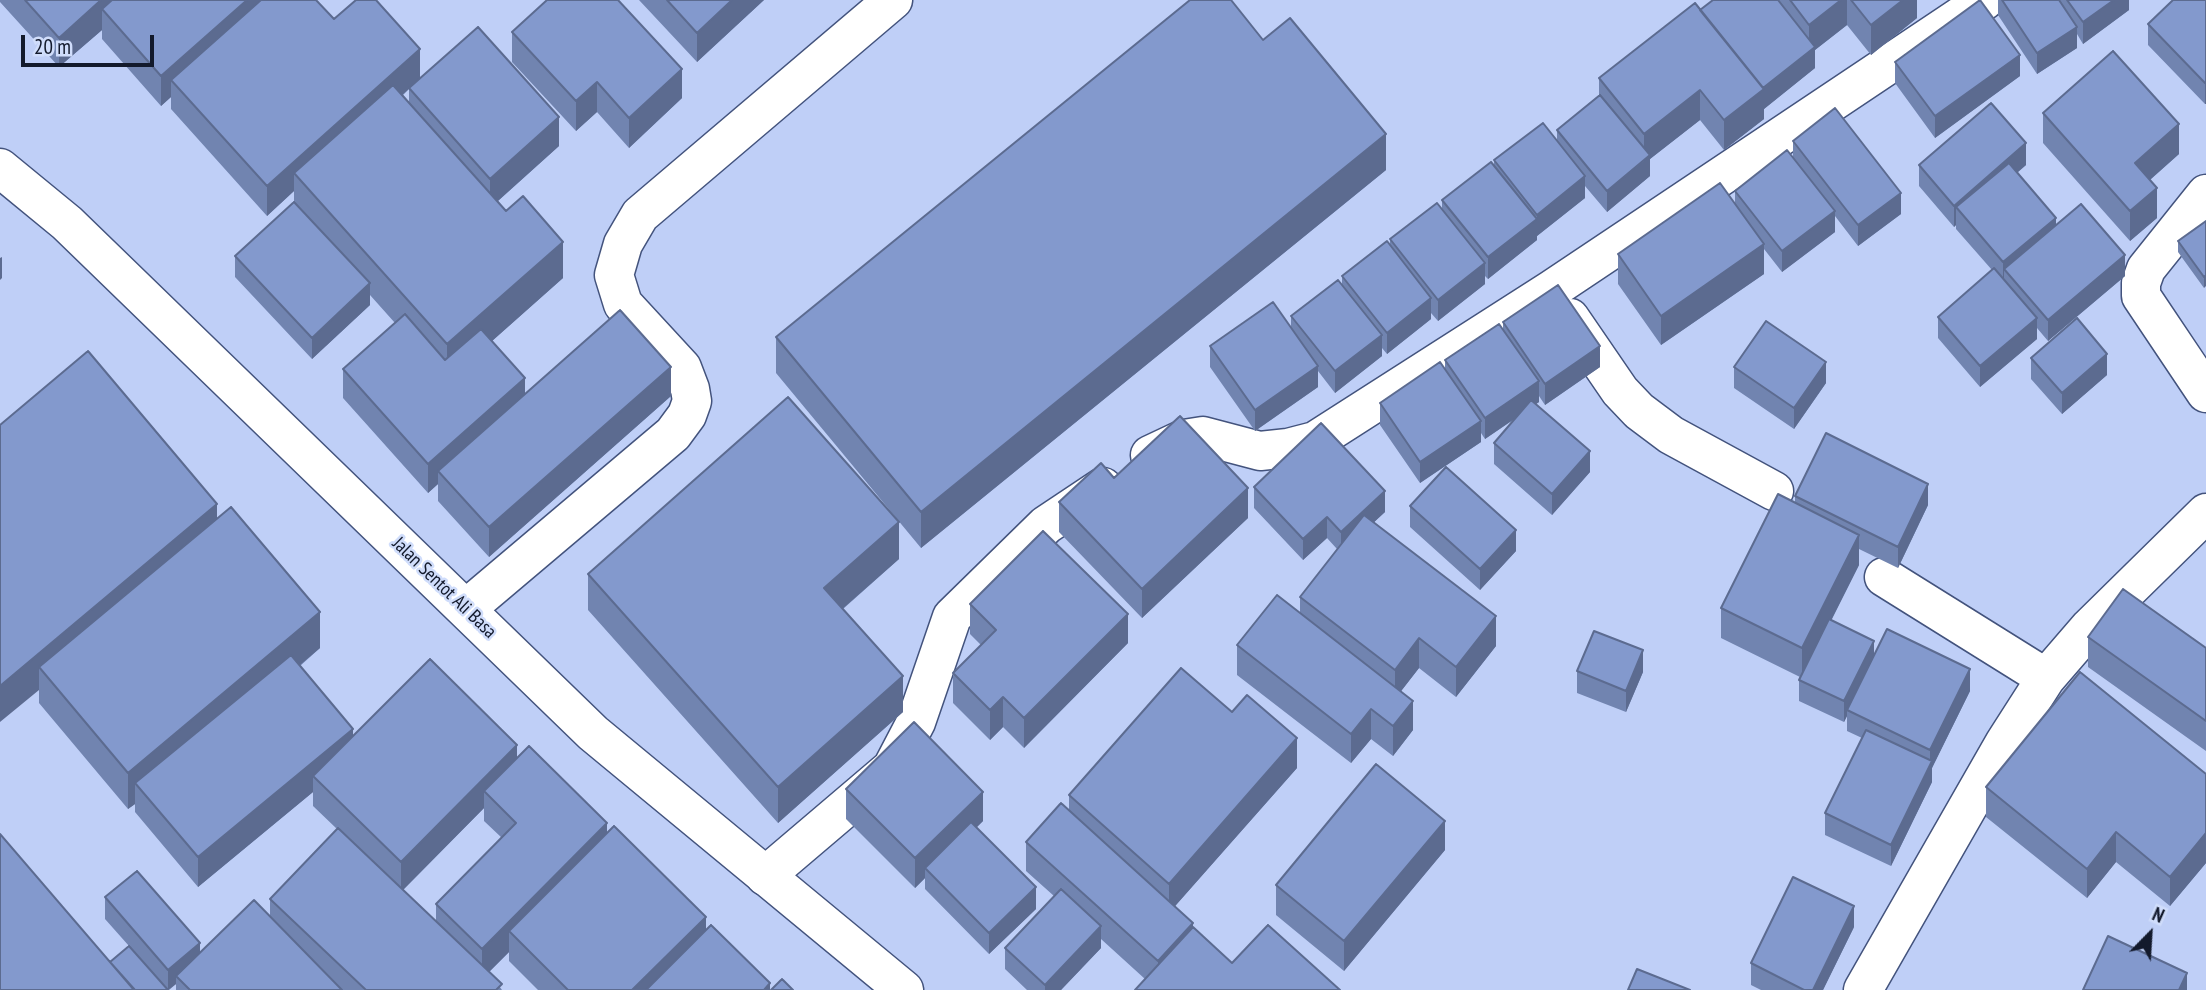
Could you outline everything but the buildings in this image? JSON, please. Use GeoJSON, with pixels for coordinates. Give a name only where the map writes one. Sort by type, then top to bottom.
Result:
{"type":"FeatureCollection","features":[{"type":"Feature","properties":{"kind":"street"},"geometry":{"type":"LineString","coordinates":[[466,609],[673,434],[687,415],[692,401],[682,368],[623,304],[614,275],[623,244],[640,215],[893,0]]}},
{"type":"Feature","properties":{"kind":"street"},"geometry":{"type":"LineString","coordinates":[[765,876],[892,768],[916,722],[952,617],[1046,524],[1164,446],[1184,439],[1203,436],[1260,451],[1288,449],[1315,441],[1551,290],[1985,0]]}},
{"type":"Feature","properties":{"kind":"street","name":"Jalan Sentot Ali Basa"},"geometry":{"type":"LineString","coordinates":[[0,168],[68,223],[593,733],[904,990]]}},
{"type":"Feature","properties":{"kind":"street"},"geometry":{"type":"LineString","coordinates":[[2206,194],[2147,269],[2141,283],[2141,296],[2206,393]]}},
{"type":"Feature","properties":{"kind":"street"},"geometry":{"type":"LineString","coordinates":[[1551,290],[1620,391],[1639,411],[1671,435],[1774,491]]}},
{"type":"Feature","properties":{"kind":"street"},"geometry":{"type":"LineString","coordinates":[[1863,990],[2005,742],[2046,678],[2090,627],[2206,513]]}},
{"type":"Feature","properties":{"kind":"street"},"geometry":{"type":"LineString","coordinates":[[1884,577],[2046,678]]}}]}
